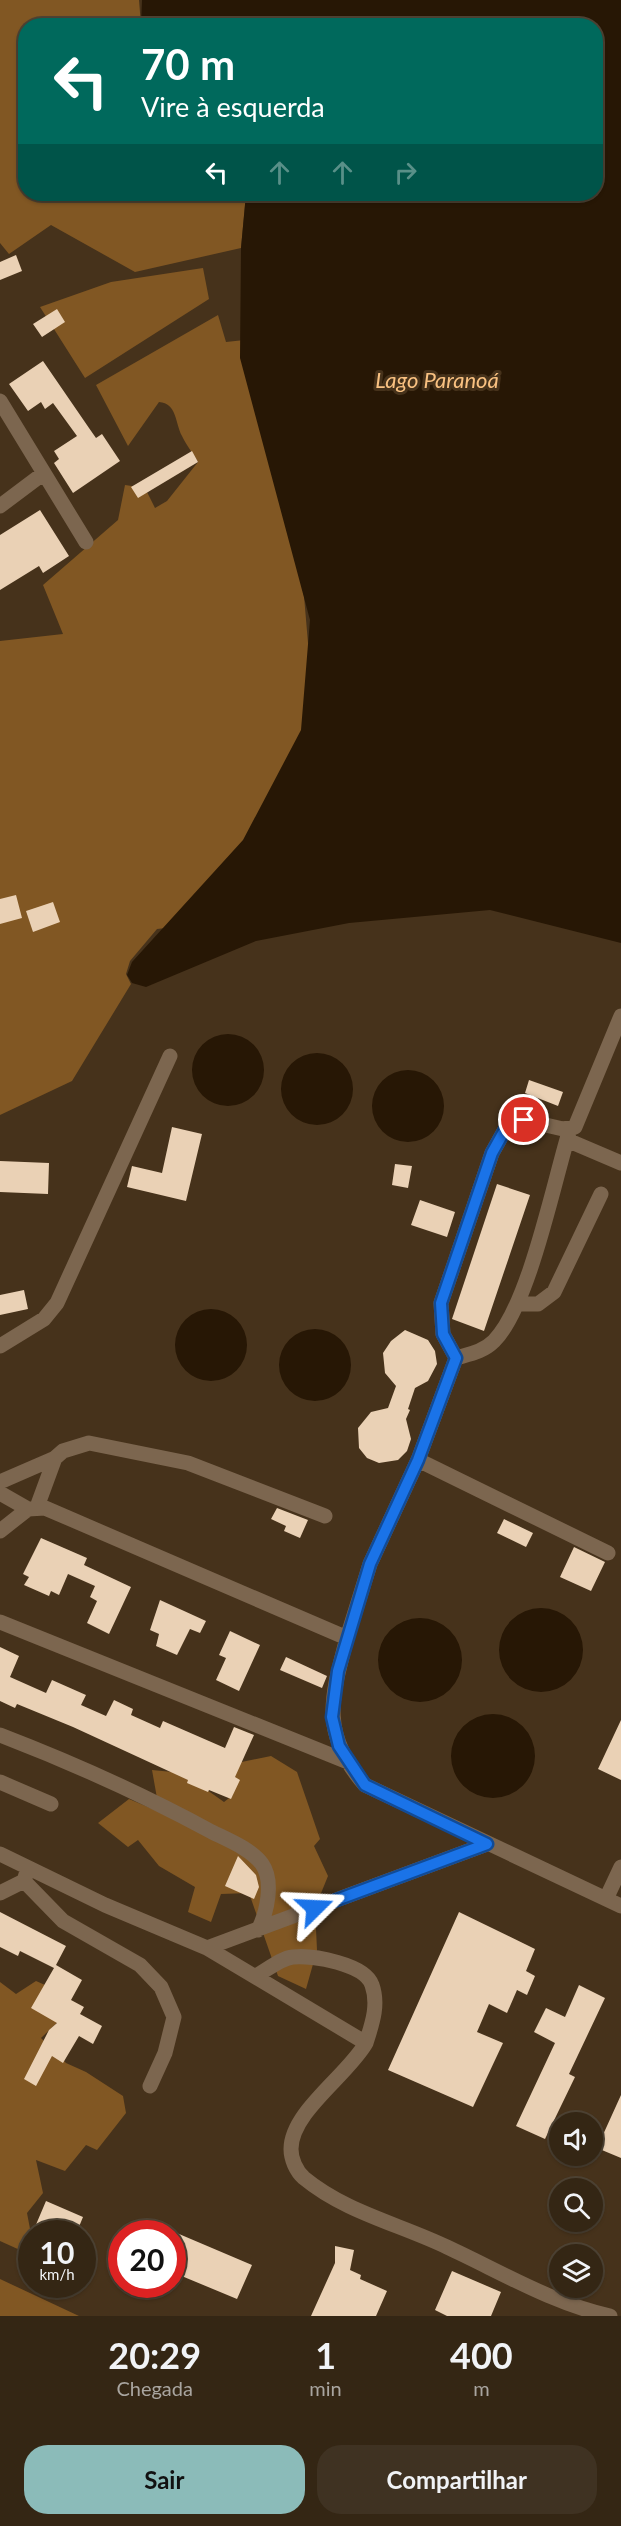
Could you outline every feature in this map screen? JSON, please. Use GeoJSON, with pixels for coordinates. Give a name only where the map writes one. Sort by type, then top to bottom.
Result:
{"type":"FeatureCollection","features":[{"type":"Feature","properties":{"kind":"lane"},"geometry":{"type":"LineString","coordinates":[[0,401],[86,542]]}},
{"type":"Feature","properties":{"kind":"lane"},"geometry":{"type":"LineString","coordinates":[[0,506],[44,473]]}},
{"type":"Feature","properties":{"kind":"lane"},"geometry":{"type":"LineString","coordinates":[[456,1358],[477,1352],[495,1340],[518,1304],[568,1135],[578,1122],[621,1016]]}},
{"type":"Feature","properties":{"kind":"lane"},"geometry":{"type":"LineString","coordinates":[[0,1346],[44,1319],[57,1303],[171,1056]]}},
{"type":"Feature","properties":{"kind":"lane"},"geometry":{"type":"LineString","coordinates":[[621,1163],[568,1135],[524,1120],[506,1128],[492,1153],[441,1303],[443,1334],[456,1358],[418,1460],[370,1564],[347,1638],[335,1688],[332,1717],[339,1746],[365,1785],[621,1906]]}},
{"type":"Feature","properties":{"kind":"lane"},"geometry":{"type":"LineString","coordinates":[[518,1304],[538,1304],[554,1292],[601,1194]]}},
{"type":"Feature","properties":{"kind":"lane"},"geometry":{"type":"LineString","coordinates":[[0,1482],[55,1458],[63,1451],[89,1443],[143,1452],[188,1463],[325,1516]]}},
{"type":"Feature","properties":{"kind":"lane"},"geometry":{"type":"LineString","coordinates":[[0,1531],[32,1508],[55,1458]]}},
{"type":"Feature","properties":{"kind":"lane"},"geometry":{"type":"LineString","coordinates":[[418,1460],[608,1553]]}},
{"type":"Feature","properties":{"kind":"lane"},"geometry":{"type":"LineString","coordinates":[[0,1493],[32,1508],[45,1508],[347,1638]]}},
{"type":"Feature","properties":{"kind":"lane"},"geometry":{"type":"LineString","coordinates":[[0,1622],[348,1762]]}},
{"type":"Feature","properties":{"kind":"lane"},"geometry":{"type":"LineString","coordinates":[[0,1735],[66,1760],[187,1818],[252,1854],[262,1864],[268,1888],[264,1918],[258,1930]]}},
{"type":"Feature","properties":{"kind":"lane"},"geometry":{"type":"LineString","coordinates":[[0,1782],[51,1804]]}},
{"type":"Feature","properties":{"kind":"lane"},"geometry":{"type":"LineString","coordinates":[[207,1948],[487,1844]]}},
{"type":"Feature","properties":{"kind":"lane"},"geometry":{"type":"LineString","coordinates":[[0,1854],[26,1874],[63,1921],[140,1965],[161,1987],[174,2018],[165,2053],[150,2086]]}},
{"type":"Feature","properties":{"kind":"lane"},"geometry":{"type":"LineString","coordinates":[[606,1899],[621,1867]]}},
{"type":"Feature","properties":{"kind":"lane"},"geometry":{"type":"LineString","coordinates":[[0,1893],[26,1874]]}},
{"type":"Feature","properties":{"kind":"lane"},"geometry":{"type":"LineString","coordinates":[[26,1874],[207,1948],[366,2043]]}},
{"type":"Feature","properties":{"kind":"lane"},"geometry":{"type":"LineString","coordinates":[[256,1976],[293,1957],[332,1961],[365,1975],[371,1981],[375,2004],[366,2043],[354,2063],[302,2118],[294,2134],[291,2149],[293,2161],[303,2178],[358,2211],[446,2246],[521,2285],[610,2316]]}},
{"type":"Feature","properties":{"kind":"shaded area"},"geometry":{"type":"Polygon","coordinates":[[[0,0],[139,0],[140,18],[18,18],[18,201],[245,201],[241,248],[135,272],[51,225],[9,254],[0,243],[0,0]]]}},
{"type":"Feature","properties":{"kind":"shaded area"},"geometry":{"type":"Polygon","coordinates":[[[203,268],[209,299],[85,378],[40,307],[111,282],[203,268]]]}},
{"type":"Feature","properties":{"kind":"shaded area"},"geometry":{"type":"Polygon","coordinates":[[[218,315],[226,342],[263,338],[304,596],[308,643],[560,883],[157,929],[130,961],[126,974],[131,984],[72,1081],[0,1115],[0,641],[63,634],[43,585],[118,520],[125,485],[145,488],[155,508],[167,501],[198,462],[180,431],[175,415],[165,403],[159,402],[128,446],[96,385],[218,315]]]}},
{"type":"Feature","properties":{"kind":"shaded area"},"geometry":{"type":"Polygon","coordinates":[[[271,1756],[297,1772],[320,1839],[314,1846],[328,1876],[315,1908],[317,1950],[306,1989],[278,1976],[249,1893],[221,1894],[211,1922],[188,1912],[195,1887],[159,1866],[138,1840],[128,1847],[98,1823],[129,1799],[174,1818],[157,1798],[152,1770],[183,1773],[224,1802],[233,1795],[232,1764],[271,1756]]]}},
{"type":"Feature","properties":{"kind":"shaded area"},"geometry":{"type":"Polygon","coordinates":[[[36,1981],[61,1992],[64,2016],[41,2038],[66,2063],[86,2072],[123,2096],[126,2113],[97,2150],[86,2145],[65,2171],[36,2160],[43,2193],[27,2213],[28,2220],[18,2220],[18,2249],[0,2241],[0,1982],[16,1994],[36,1981]]]}},
{"type":"Feature","properties":{"kind":"shaded area"},"geometry":{"type":"Polygon","coordinates":[[[0,2279],[18,2287],[18,2298],[41,2298],[79,2316],[0,2316],[0,2279]]]}},
{"type":"Feature","properties":{"kind":"water","name":"Lago Paranoá"},"geometry":{"type":"Polygon","coordinates":[[[142,0],[621,0],[621,943],[490,910],[349,923],[256,941],[146,987],[132,983],[127,975],[132,962],[243,840],[301,730],[310,620],[240,358],[241,248],[245,201],[603,201],[603,18],[141,18],[142,0]]]}},
{"type":"Feature","properties":{"kind":"water"},"geometry":{"type":"Polygon","coordinates":[[[228,1034],[248,1040],[258,1050],[264,1070],[258,1090],[248,1100],[228,1106],[208,1100],[198,1090],[192,1070],[198,1050],[208,1040],[228,1034]]]}},
{"type":"Feature","properties":{"kind":"water"},"geometry":{"type":"Polygon","coordinates":[[[317,1053],[337,1059],[347,1069],[353,1089],[347,1109],[337,1119],[317,1125],[297,1119],[287,1109],[281,1089],[287,1069],[297,1059],[317,1053]]]}},
{"type":"Feature","properties":{"kind":"water"},"geometry":{"type":"Polygon","coordinates":[[[408,1070],[428,1076],[438,1086],[444,1106],[438,1126],[428,1136],[408,1142],[388,1136],[378,1126],[372,1106],[378,1086],[388,1076],[408,1070]]]}},
{"type":"Feature","properties":{"kind":"water"},"geometry":{"type":"Polygon","coordinates":[[[211,1309],[231,1315],[241,1325],[247,1345],[241,1365],[231,1375],[211,1381],[191,1375],[181,1365],[175,1345],[181,1325],[191,1315],[211,1309]]]}},
{"type":"Feature","properties":{"kind":"water"},"geometry":{"type":"Polygon","coordinates":[[[315,1329],[335,1335],[345,1345],[351,1365],[345,1385],[335,1395],[315,1401],[295,1395],[285,1385],[279,1365],[285,1345],[295,1335],[315,1329]]]}},
{"type":"Feature","properties":{"kind":"water"},"geometry":{"type":"Polygon","coordinates":[[[541,1608],[557,1611],[571,1620],[580,1634],[583,1650],[580,1666],[571,1680],[557,1689],[541,1692],[525,1689],[511,1680],[502,1666],[499,1650],[502,1634],[511,1620],[525,1611],[541,1608]]]}},
{"type":"Feature","properties":{"kind":"water"},"geometry":{"type":"Polygon","coordinates":[[[420,1618],[436,1621],[450,1630],[459,1644],[462,1660],[459,1676],[450,1690],[436,1699],[420,1702],[404,1699],[390,1690],[381,1676],[378,1660],[381,1644],[390,1630],[404,1621],[420,1618]]]}},
{"type":"Feature","properties":{"kind":"water"},"geometry":{"type":"Polygon","coordinates":[[[493,1714],[509,1717],[523,1726],[532,1740],[535,1756],[532,1772],[523,1786],[509,1795],[493,1798],[477,1795],[463,1786],[454,1772],[451,1756],[454,1740],[463,1726],[477,1717],[493,1714]]]}},
{"type":"Feature","properties":{"kind":"building"},"geometry":{"type":"Polygon","coordinates":[[[16,255],[22,271],[0,280],[0,262],[16,255]]]}},
{"type":"Feature","properties":{"kind":"building"},"geometry":{"type":"Polygon","coordinates":[[[57,309],[65,322],[42,337],[33,324],[57,309]]]}},
{"type":"Feature","properties":{"kind":"building"},"geometry":{"type":"Polygon","coordinates":[[[43,361],[96,438],[102,434],[120,461],[73,493],[54,463],[59,459],[54,451],[77,436],[53,403],[45,409],[41,402],[28,411],[9,384],[43,361]]]}},
{"type":"Feature","properties":{"kind":"building"},"geometry":{"type":"Polygon","coordinates":[[[192,451],[198,462],[138,498],[131,487],[192,451]]]}},
{"type":"Feature","properties":{"kind":"building"},"geometry":{"type":"Polygon","coordinates":[[[40,510],[69,556],[43,573],[39,566],[0,590],[0,535],[40,510]]]}},
{"type":"Feature","properties":{"kind":"building"},"geometry":{"type":"Polygon","coordinates":[[[16,895],[22,918],[0,924],[0,899],[16,895]]]}},
{"type":"Feature","properties":{"kind":"building"},"geometry":{"type":"Polygon","coordinates":[[[53,902],[60,922],[33,932],[26,911],[53,902]]]}},
{"type":"Feature","properties":{"kind":"building"},"geometry":{"type":"Polygon","coordinates":[[[529,1080],[563,1092],[558,1106],[525,1093],[529,1080]]]}},
{"type":"Feature","properties":{"kind":"building"},"geometry":{"type":"Polygon","coordinates":[[[172,1127],[202,1134],[186,1201],[127,1187],[132,1166],[162,1173],[172,1127]]]}},
{"type":"Feature","properties":{"kind":"building"},"geometry":{"type":"Polygon","coordinates":[[[0,1161],[49,1163],[48,1194],[0,1192],[0,1161]]]}},
{"type":"Feature","properties":{"kind":"building"},"geometry":{"type":"Polygon","coordinates":[[[395,1164],[412,1166],[408,1188],[392,1185],[395,1164]]]}},
{"type":"Feature","properties":{"kind":"building"},"geometry":{"type":"Polygon","coordinates":[[[497,1184],[530,1195],[484,1331],[452,1319],[497,1184]]]}},
{"type":"Feature","properties":{"kind":"building"},"geometry":{"type":"Polygon","coordinates":[[[420,1200],[455,1212],[447,1237],[411,1225],[420,1200]]]}},
{"type":"Feature","properties":{"kind":"building"},"geometry":{"type":"Polygon","coordinates":[[[24,1290],[28,1309],[0,1315],[0,1295],[24,1290]]]}},
{"type":"Feature","properties":{"kind":"building"},"geometry":{"type":"Polygon","coordinates":[[[405,1330],[428,1340],[435,1351],[437,1364],[428,1381],[415,1388],[406,1419],[411,1439],[407,1451],[398,1460],[379,1463],[367,1458],[359,1448],[358,1428],[371,1412],[388,1408],[396,1386],[385,1373],[383,1353],[391,1341],[405,1330]]]}},
{"type":"Feature","properties":{"kind":"building"},"geometry":{"type":"Polygon","coordinates":[[[277,1508],[308,1520],[300,1538],[284,1531],[286,1526],[271,1519],[277,1508]]]}},
{"type":"Feature","properties":{"kind":"building"},"geometry":{"type":"Polygon","coordinates":[[[504,1519],[533,1533],[526,1547],[497,1533],[504,1519]]]}},
{"type":"Feature","properties":{"kind":"building"},"geometry":{"type":"Polygon","coordinates":[[[41,1538],[87,1558],[84,1565],[131,1587],[109,1634],[87,1623],[97,1601],[90,1597],[95,1586],[68,1574],[59,1595],[51,1591],[49,1596],[24,1585],[29,1577],[23,1574],[41,1538]]]}},
{"type":"Feature","properties":{"kind":"building"},"geometry":{"type":"Polygon","coordinates":[[[574,1547],[605,1562],[591,1591],[560,1577],[574,1547]]]}},
{"type":"Feature","properties":{"kind":"building"},"geometry":{"type":"Polygon","coordinates":[[[160,1600],[206,1621],[200,1633],[190,1629],[177,1655],[156,1646],[159,1634],[150,1630],[160,1600]]]}},
{"type":"Feature","properties":{"kind":"building"},"geometry":{"type":"Polygon","coordinates":[[[230,1631],[260,1645],[239,1691],[216,1680],[226,1658],[219,1655],[230,1631]]]}},
{"type":"Feature","properties":{"kind":"building"},"geometry":{"type":"Polygon","coordinates":[[[0,1647],[19,1656],[10,1677],[46,1693],[52,1680],[86,1695],[81,1705],[106,1716],[114,1700],[133,1709],[131,1715],[160,1728],[163,1721],[225,1748],[234,1727],[254,1735],[235,1777],[240,1780],[231,1799],[187,1783],[188,1780],[73,1727],[17,1704],[15,1708],[0,1701],[0,1647]]]}},
{"type":"Feature","properties":{"kind":"building"},"geometry":{"type":"Polygon","coordinates":[[[286,1657],[327,1676],[322,1688],[280,1670],[286,1657]]]}},
{"type":"Feature","properties":{"kind":"building"},"geometry":{"type":"Polygon","coordinates":[[[621,1720],[621,1780],[598,1769],[621,1720]]]}},
{"type":"Feature","properties":{"kind":"building"},"geometry":{"type":"Polygon","coordinates":[[[238,1856],[256,1875],[259,1887],[254,1899],[225,1886],[238,1856]]]}},
{"type":"Feature","properties":{"kind":"building"},"geometry":{"type":"Polygon","coordinates":[[[0,1912],[66,1946],[56,1965],[82,1980],[71,2000],[84,2007],[80,2014],[102,2026],[93,2044],[79,2036],[63,2063],[52,2056],[36,2086],[24,2079],[49,2030],[57,2023],[31,2008],[54,1968],[20,1951],[18,1956],[0,1947],[0,1912]]]}},
{"type":"Feature","properties":{"kind":"building"},"geometry":{"type":"Polygon","coordinates":[[[459,1912],[535,1949],[526,1971],[535,1976],[527,1995],[517,1990],[507,2013],[489,2004],[477,2032],[503,2043],[473,2107],[388,2070],[459,1912]]]}},
{"type":"Feature","properties":{"kind":"building"},"geometry":{"type":"Polygon","coordinates":[[[579,1985],[605,1998],[569,2074],[575,2077],[558,2112],[549,2112],[549,2131],[545,2139],[516,2126],[555,2043],[534,2032],[546,2008],[565,2017],[579,1985]]]}},
{"type":"Feature","properties":{"kind":"building"},"geometry":{"type":"Polygon","coordinates":[[[621,2095],[621,2158],[603,2150],[603,2135],[621,2095]]]}},
{"type":"Feature","properties":{"kind":"building"},"geometry":{"type":"Polygon","coordinates":[[[46,2201],[83,2217],[82,2220],[38,2220],[46,2201]]]}},
{"type":"Feature","properties":{"kind":"building"},"geometry":{"type":"Polygon","coordinates":[[[186,2237],[252,2265],[237,2299],[186,2278],[186,2237]]]}},
{"type":"Feature","properties":{"kind":"building"},"geometry":{"type":"Polygon","coordinates":[[[335,2246],[354,2250],[350,2270],[361,2275],[360,2279],[387,2291],[376,2316],[311,2316],[335,2263],[335,2246]]]}},
{"type":"Feature","properties":{"kind":"building"},"geometry":{"type":"Polygon","coordinates":[[[452,2271],[501,2292],[491,2316],[447,2316],[435,2310],[452,2271]]]}},
{"type":"Feature","properties":{"kind":"route"},"geometry":{"type":"LineString","coordinates":[[315,1908],[487,1844],[365,1785],[355,1774],[339,1746],[332,1717],[338,1671],[370,1564],[418,1460],[456,1358],[443,1334],[441,1303],[492,1153],[506,1128],[524,1120]]}}]}
